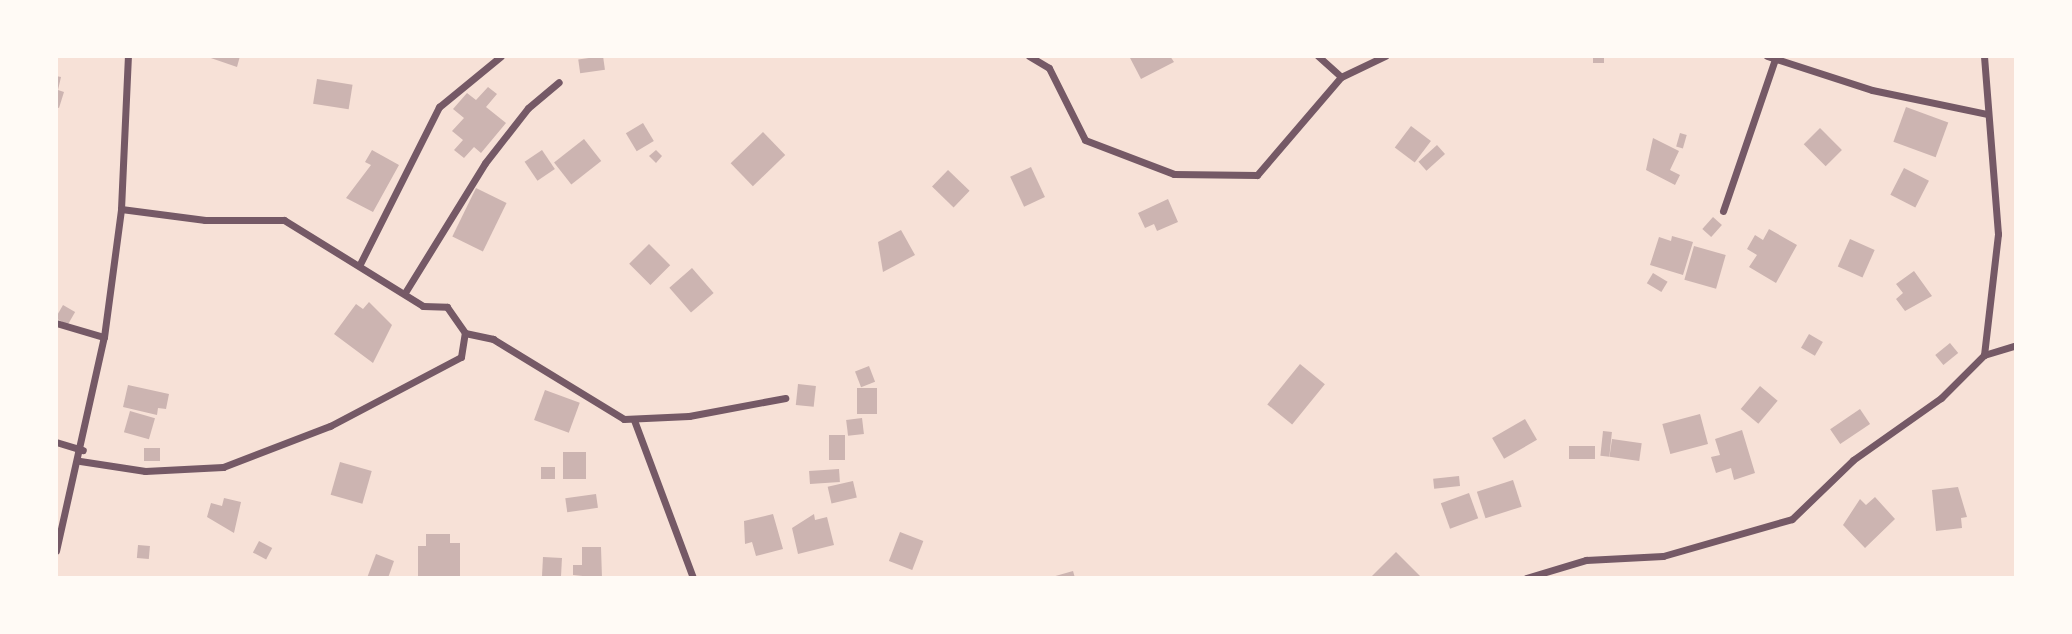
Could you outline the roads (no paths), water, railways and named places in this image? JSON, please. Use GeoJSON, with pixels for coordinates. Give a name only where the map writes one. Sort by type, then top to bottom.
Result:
{"type":"FeatureCollection","features":[{"type":"Feature","properties":{"kind":"street"},"geometry":{"type":"LineString","coordinates":[[56,551],[83,450],[104,337],[121,209],[128,56]]}},
{"type":"Feature","properties":{"kind":"street"},"geometry":{"type":"LineString","coordinates":[[360,264],[439,107],[501,56]]}},
{"type":"Feature","properties":{"kind":"street"},"geometry":{"type":"LineString","coordinates":[[1029,56],[1049,68],[1085,140],[1174,174],[1257,175],[1342,76],[1385,56]]}},
{"type":"Feature","properties":{"kind":"street"},"geometry":{"type":"LineString","coordinates":[[1318,56],[1342,76]]}},
{"type":"Feature","properties":{"kind":"street"},"geometry":{"type":"LineString","coordinates":[[1983,56],[1998,234],[1984,355]]}},
{"type":"Feature","properties":{"kind":"street"},"geometry":{"type":"LineString","coordinates":[[1723,211],[1771,58],[1872,90],[1987,114]]}},
{"type":"Feature","properties":{"kind":"street"},"geometry":{"type":"LineString","coordinates":[[406,291],[485,163],[528,108],[559,82]]}},
{"type":"Feature","properties":{"kind":"street"},"geometry":{"type":"LineString","coordinates":[[121,209],[205,220],[284,220],[406,291],[423,306],[447,307],[465,333],[493,339],[634,420],[785,398]]}},
{"type":"Feature","properties":{"kind":"street"},"geometry":{"type":"LineString","coordinates":[[56,323],[104,337]]}},
{"type":"Feature","properties":{"kind":"street"},"geometry":{"type":"LineString","coordinates":[[80,461],[145,471],[223,467],[330,426],[461,357],[465,333]]}},
{"type":"Feature","properties":{"kind":"street"},"geometry":{"type":"LineString","coordinates":[[1526,578],[1586,560],[1663,556],[1792,519],[1853,460],[1941,398],[1984,355],[2016,345]]}},
{"type":"Feature","properties":{"kind":"street"},"geometry":{"type":"LineString","coordinates":[[634,420],[693,578]]}},
{"type":"Feature","properties":{"kind":"street"},"geometry":{"type":"LineString","coordinates":[[56,442],[83,450]]}}]}
